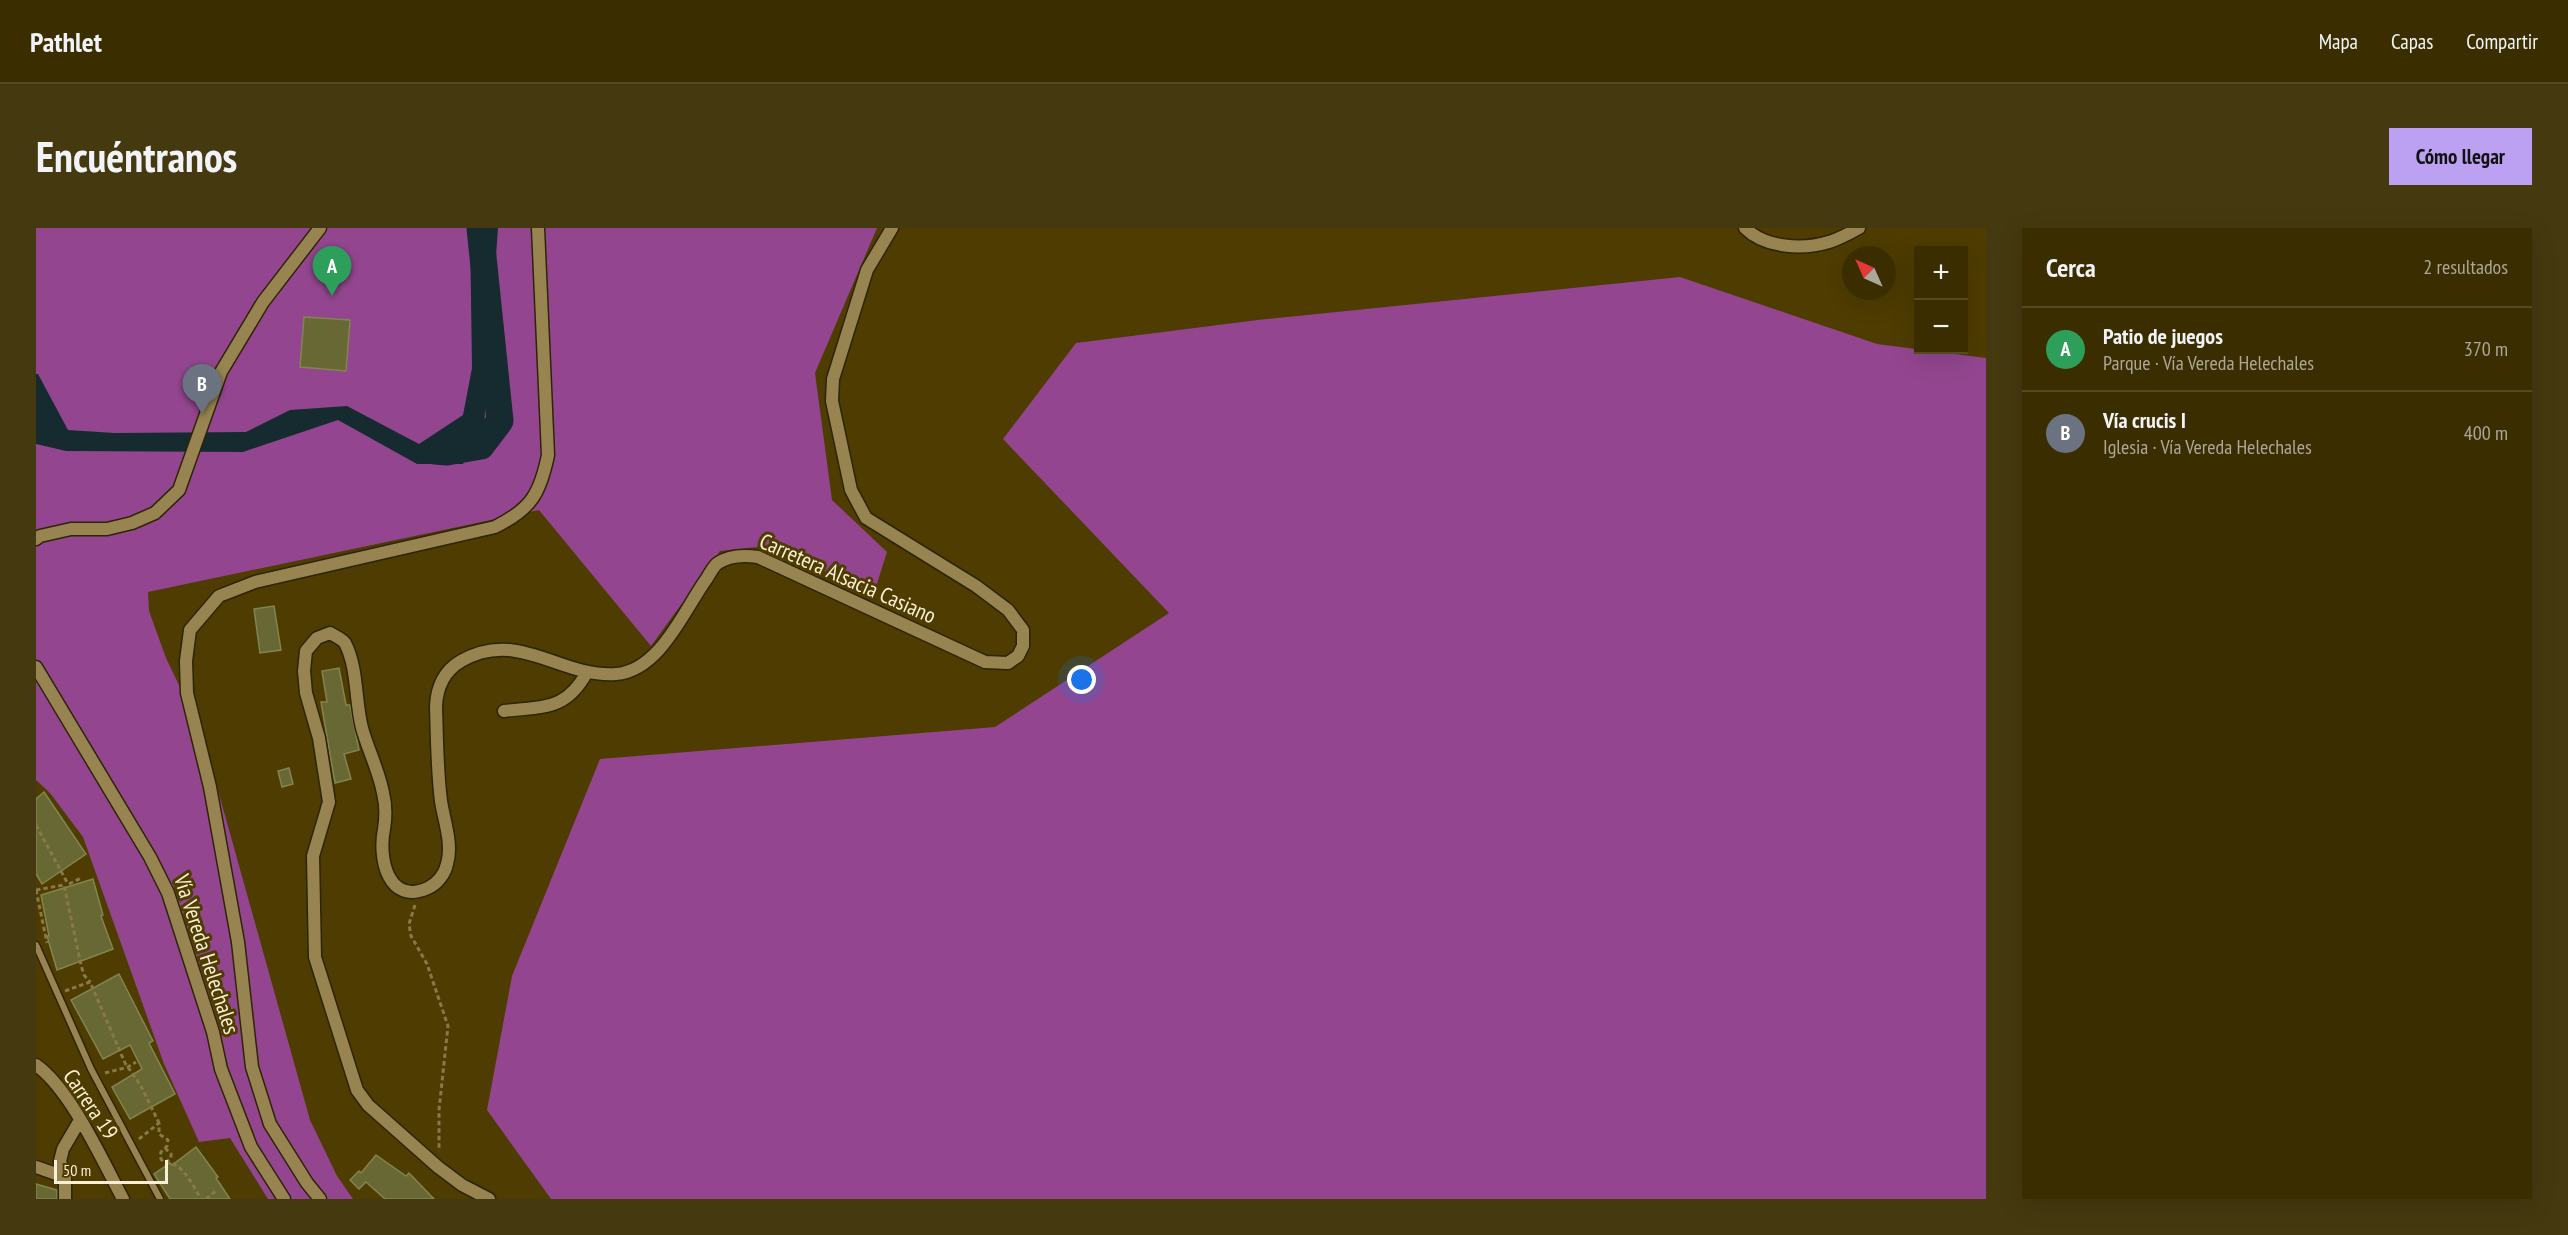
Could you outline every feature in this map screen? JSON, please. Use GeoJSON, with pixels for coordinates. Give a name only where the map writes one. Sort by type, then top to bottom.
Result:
{"type":"FeatureCollection","features":[{"type":"Feature","properties":{"kind":"street"},"geometry":{"type":"LineString","coordinates":[[36,539],[71,529],[107,529],[132,523],[155,513],[178,490],[221,372],[263,302],[320,228]]}},
{"type":"Feature","properties":{"kind":"street"},"geometry":{"type":"LineString","coordinates":[[320,1199],[307,1183],[270,1124],[252,1067],[238,942],[210,787],[187,693],[186,660],[190,630],[219,596],[255,582],[495,527],[515,518],[532,502],[543,481],[548,455],[538,228]]}},
{"type":"Feature","properties":{"kind":"street","name":"Carretera Alsacia Casiano"},"geometry":{"type":"LineString","coordinates":[[417,893],[431,886],[442,875],[448,863],[449,846],[441,801],[437,691],[442,679],[453,665],[472,655],[488,649],[510,649],[542,656],[587,672],[617,674],[636,668],[655,654],[675,630],[718,563],[742,555],[758,557],[985,662],[1008,663],[1018,656],[1023,646],[1023,630],[1008,610],[976,586],[866,518],[851,490],[832,401],[833,379],[842,344],[867,270],[892,228]]}},
{"type":"Feature","properties":{"kind":"street"},"geometry":{"type":"LineString","coordinates":[[1745,228],[1752,235],[1776,244],[1802,247],[1830,242],[1859,228]]}},
{"type":"Feature","properties":{"kind":"street"},"geometry":{"type":"LineString","coordinates":[[417,893],[407,892],[393,883],[383,863],[381,849],[386,819],[383,790],[362,727],[349,655],[344,641],[330,633],[317,638],[306,651],[304,671],[306,693],[319,738],[329,802],[313,856],[315,957],[357,1090],[368,1105],[438,1167],[462,1185],[489,1199]]}},
{"type":"Feature","properties":{"kind":"street","name":"Vía Vereda Helechales"},"geometry":{"type":"LineString","coordinates":[[36,667],[150,857],[168,893],[213,1032],[225,1080],[251,1147],[284,1199]]}},
{"type":"Feature","properties":{"kind":"street"},"geometry":{"type":"LineString","coordinates":[[504,711],[560,704],[579,686],[587,672]]}},
{"type":"Feature","properties":{"kind":"street","name":"Carrera 19"},"geometry":{"type":"LineString","coordinates":[[37,1065],[68,1100],[123,1199]]}},
{"type":"Feature","properties":{"kind":"street"},"geometry":{"type":"LineString","coordinates":[[66,1199],[65,1177],[60,1161],[63,1149],[80,1120]]}},
{"type":"Feature","properties":{"kind":"street"},"geometry":{"type":"LineString","coordinates":[[36,1167],[65,1177]]}},
{"type":"Feature","properties":{"kind":"lane"},"geometry":{"type":"LineString","coordinates":[[36,945],[91,1069],[160,1199]]}},
{"type":"Feature","properties":{"kind":"path"},"geometry":{"type":"LineString","coordinates":[[36,825],[66,885],[84,975],[90,982],[128,1067],[141,1086],[159,1123],[159,1134],[168,1140],[160,1157],[162,1162]]}},
{"type":"Feature","properties":{"kind":"path"},"geometry":{"type":"LineString","coordinates":[[36,890],[66,885],[81,878]]}},
{"type":"Feature","properties":{"kind":"path"},"geometry":{"type":"LineString","coordinates":[[417,893],[410,924],[411,936],[427,964],[448,1026],[439,1110],[438,1167]]}},
{"type":"Feature","properties":{"kind":"path"},"geometry":{"type":"LineString","coordinates":[[59,989],[63,992],[90,982]]}},
{"type":"Feature","properties":{"kind":"path"},"geometry":{"type":"LineString","coordinates":[[103,1074],[128,1067],[136,1062]]}},
{"type":"Feature","properties":{"kind":"path"},"geometry":{"type":"LineString","coordinates":[[139,1139],[159,1123]]}},
{"type":"Feature","properties":{"kind":"path"},"geometry":{"type":"LineString","coordinates":[[162,1162],[171,1158],[171,1154],[165,1148]]}},
{"type":"Feature","properties":{"kind":"path"},"geometry":{"type":"LineString","coordinates":[[162,1162],[171,1162],[183,1169],[201,1199]]}},
{"type":"Feature","properties":{"kind":"path"},"geometry":{"type":"LineString","coordinates":[[206,1199],[217,1190]]}},
{"type":"Feature","properties":{"kind":"shaded area"},"geometry":{"type":"Polygon","coordinates":[[[36,228],[877,228],[815,373],[832,500],[887,552],[874,593],[766,546],[720,551],[651,646],[539,510],[148,592],[149,611],[166,658],[202,733],[310,1120],[337,1176],[353,1199],[268,1199],[230,1138],[199,1142],[164,1064],[83,837],[50,793],[36,780],[36,228]]]}},
{"type":"Feature","properties":{"kind":"shaded area"},"geometry":{"type":"Polygon","coordinates":[[[1680,277],[1877,344],[1914,349],[1914,354],[1955,354],[1986,358],[1986,1199],[551,1199],[487,1110],[512,976],[600,759],[995,727],[1169,613],[1003,439],[1076,343],[1258,320],[1680,277]]]}},
{"type":"Feature","properties":{"kind":"water"},"geometry":{"type":"Polygon","coordinates":[[[470,228],[498,228],[484,427],[463,464],[417,464],[338,420],[243,452],[66,451],[36,444],[36,374],[38,374],[68,430],[114,433],[246,432],[290,410],[347,406],[419,444],[463,415],[472,368],[470,228]]]}},
{"type":"Feature","properties":{"kind":"building"},"geometry":{"type":"Polygon","coordinates":[[[304,317],[350,320],[346,371],[300,367],[304,317]]]}},
{"type":"Feature","properties":{"kind":"building"},"geometry":{"type":"Polygon","coordinates":[[[274,606],[281,650],[260,653],[254,609],[274,606]]]}},
{"type":"Feature","properties":{"kind":"building"},"geometry":{"type":"Polygon","coordinates":[[[339,668],[346,705],[350,705],[359,750],[344,754],[351,779],[335,783],[321,702],[327,702],[322,671],[339,668]]]}},
{"type":"Feature","properties":{"kind":"building"},"geometry":{"type":"Polygon","coordinates":[[[289,768],[293,784],[282,787],[278,771],[289,768]]]}},
{"type":"Feature","properties":{"kind":"building"},"geometry":{"type":"Polygon","coordinates":[[[44,792],[86,854],[42,884],[36,874],[36,799],[44,792]]]}},
{"type":"Feature","properties":{"kind":"building"},"geometry":{"type":"Polygon","coordinates":[[[93,879],[103,915],[101,916],[113,949],[57,970],[47,936],[49,936],[41,895],[93,879]]]}},
{"type":"Feature","properties":{"kind":"building"},"geometry":{"type":"Polygon","coordinates":[[[119,974],[153,1041],[149,1043],[175,1094],[130,1119],[112,1087],[142,1069],[130,1045],[103,1059],[71,1000],[119,974]]]}},
{"type":"Feature","properties":{"kind":"building"},"geometry":{"type":"Polygon","coordinates":[[[196,1147],[218,1177],[216,1178],[230,1199],[170,1199],[154,1174],[170,1163],[172,1165],[196,1147]]]}},
{"type":"Feature","properties":{"kind":"building"},"geometry":{"type":"Polygon","coordinates":[[[376,1155],[406,1176],[409,1173],[434,1199],[385,1199],[366,1182],[359,1189],[350,1180],[359,1171],[361,1173],[376,1155]]]}},
{"type":"Feature","properties":{"kind":"building"},"geometry":{"type":"Polygon","coordinates":[[[36,1184],[57,1190],[57,1199],[36,1199],[36,1184]]]}},
{"type":"Feature","properties":{"kind":"waterway"},"geometry":{"type":"LineString","coordinates":[[435,451],[447,452],[481,446],[500,421],[480,228]]}},
{"type":"Feature","properties":{"kind":"place","name":"Patio de juegos"},"geometry":{"type":"Point","coordinates":[332,296]}},
{"type":"Feature","properties":{"kind":"place","name":"Vía crucis I"},"geometry":{"type":"Point","coordinates":[202,414]}}]}
